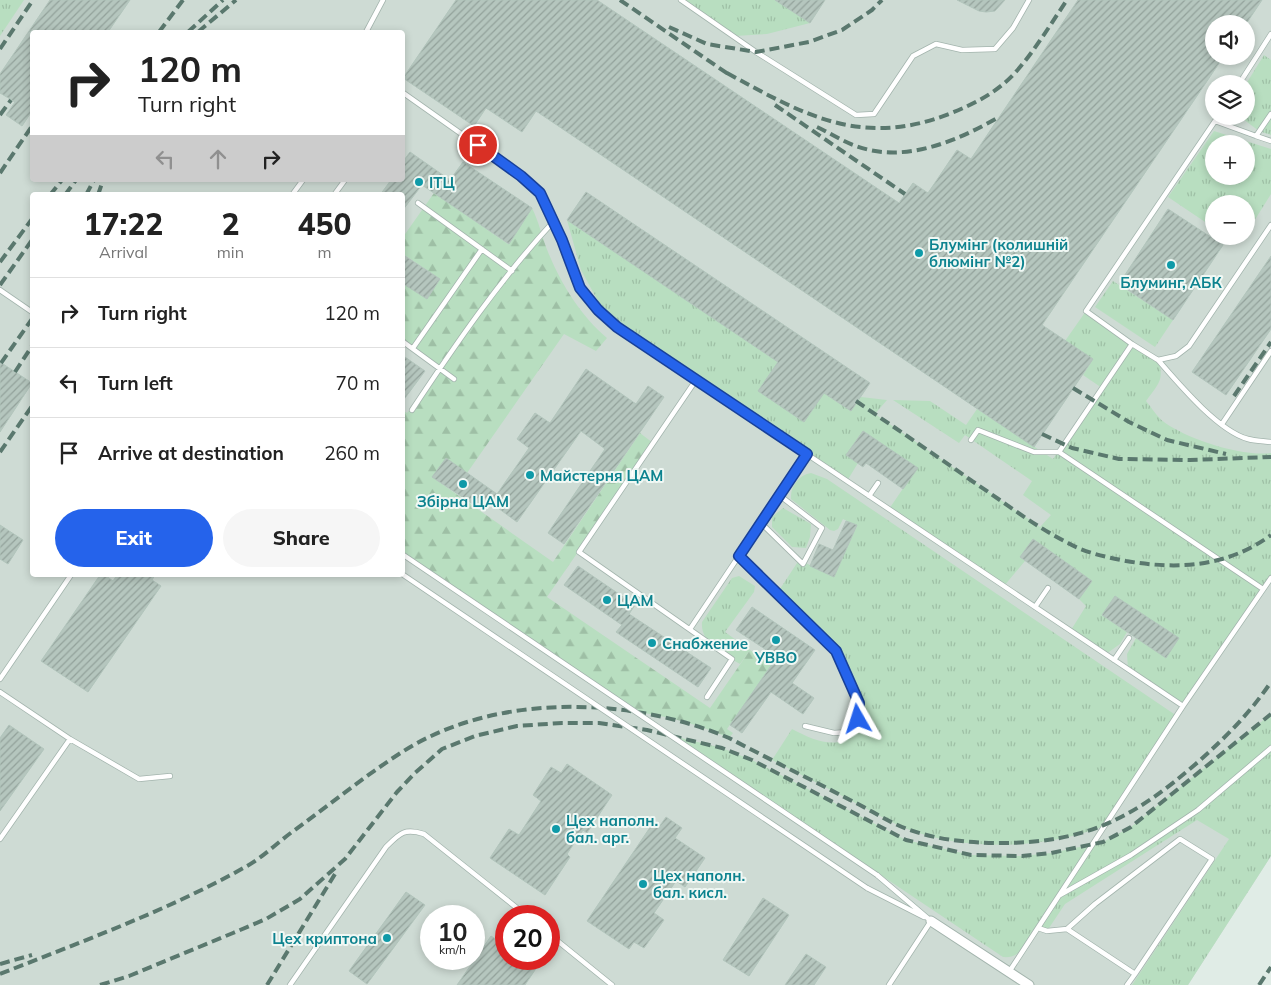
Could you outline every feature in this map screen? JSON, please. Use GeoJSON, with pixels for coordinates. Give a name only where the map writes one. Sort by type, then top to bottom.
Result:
{"type":"FeatureCollection","features":[{"type":"Feature","properties":{"kind":"street"},"geometry":{"type":"LineString","coordinates":[[932,921],[1029,985]]}},
{"type":"Feature","properties":{"kind":"lane"},"geometry":{"type":"LineString","coordinates":[[367,30],[383,0]]}},
{"type":"Feature","properties":{"kind":"lane"},"geometry":{"type":"LineString","coordinates":[[681,0],[756,52],[856,115],[874,114],[913,56],[936,44],[962,50],[995,49],[1013,28],[1029,0]]}},
{"type":"Feature","properties":{"kind":"lane"},"geometry":{"type":"LineString","coordinates":[[1245,75],[1271,34]]}},
{"type":"Feature","properties":{"kind":"lane"},"geometry":{"type":"LineString","coordinates":[[405,95],[521,176],[540,193],[554,221],[580,288],[598,310],[617,327],[1183,706]]}},
{"type":"Feature","properties":{"kind":"lane"},"geometry":{"type":"LineString","coordinates":[[1256,136],[1271,114]]}},
{"type":"Feature","properties":{"kind":"lane"},"geometry":{"type":"LineString","coordinates":[[1211,125],[1086,311],[1158,360],[1222,424],[1246,438],[1271,442]]}},
{"type":"Feature","properties":{"kind":"lane"},"geometry":{"type":"LineString","coordinates":[[1232,125],[1271,141]]}},
{"type":"Feature","properties":{"kind":"lane"},"geometry":{"type":"LineString","coordinates":[[418,204],[512,271]]}},
{"type":"Feature","properties":{"kind":"lane"},"geometry":{"type":"LineString","coordinates":[[412,410],[440,367],[512,271],[554,221]]}},
{"type":"Feature","properties":{"kind":"lane"},"geometry":{"type":"LineString","coordinates":[[1158,360],[1176,356],[1189,346],[1271,225]]}},
{"type":"Feature","properties":{"kind":"lane"},"geometry":{"type":"LineString","coordinates":[[412,348],[482,249]]}},
{"type":"Feature","properties":{"kind":"lane"},"geometry":{"type":"LineString","coordinates":[[0,290],[30,311]]}},
{"type":"Feature","properties":{"kind":"lane"},"geometry":{"type":"LineString","coordinates":[[405,342],[454,378]]}},
{"type":"Feature","properties":{"kind":"lane"},"geometry":{"type":"LineString","coordinates":[[1059,452],[1132,344]]}},
{"type":"Feature","properties":{"kind":"lane"},"geometry":{"type":"LineString","coordinates":[[1222,424],[1271,351]]}},
{"type":"Feature","properties":{"kind":"lane"},"geometry":{"type":"LineString","coordinates":[[696,380],[579,552],[732,659],[707,697]]}},
{"type":"Feature","properties":{"kind":"lane"},"geometry":{"type":"LineString","coordinates":[[971,440],[978,430],[1034,452],[1059,452],[1263,589]]}},
{"type":"Feature","properties":{"kind":"lane"},"geometry":{"type":"LineString","coordinates":[[690,629],[807,454]]}},
{"type":"Feature","properties":{"kind":"lane"},"geometry":{"type":"LineString","coordinates":[[869,496],[878,483]]}},
{"type":"Feature","properties":{"kind":"lane"},"geometry":{"type":"LineString","coordinates":[[761,523],[803,564],[822,528],[779,496]]}},
{"type":"Feature","properties":{"kind":"lane"},"geometry":{"type":"LineString","coordinates":[[405,556],[877,874],[932,921]]}},
{"type":"Feature","properties":{"kind":"lane"},"geometry":{"type":"LineString","coordinates":[[739,556],[836,651],[859,703],[858,719],[849,732],[834,733],[805,726]]}},
{"type":"Feature","properties":{"kind":"lane"},"geometry":{"type":"LineString","coordinates":[[405,576],[868,888],[932,921]]}},
{"type":"Feature","properties":{"kind":"lane"},"geometry":{"type":"LineString","coordinates":[[0,679],[70,577]]}},
{"type":"Feature","properties":{"kind":"lane"},"geometry":{"type":"LineString","coordinates":[[1009,972],[1183,706],[1271,578]]}},
{"type":"Feature","properties":{"kind":"lane"},"geometry":{"type":"LineString","coordinates":[[1035,607],[1048,588]]}},
{"type":"Feature","properties":{"kind":"lane"},"geometry":{"type":"LineString","coordinates":[[1114,660],[1129,638]]}},
{"type":"Feature","properties":{"kind":"lane"},"geometry":{"type":"LineString","coordinates":[[0,692],[70,739],[139,779],[170,776]]}},
{"type":"Feature","properties":{"kind":"lane"},"geometry":{"type":"LineString","coordinates":[[0,839],[70,739]]}},
{"type":"Feature","properties":{"kind":"lane"},"geometry":{"type":"LineString","coordinates":[[1059,896],[1131,855],[1198,810],[1271,748]]}},
{"type":"Feature","properties":{"kind":"lane"},"geometry":{"type":"LineString","coordinates":[[290,985],[386,847],[398,834],[411,830],[424,834],[513,905]]}},
{"type":"Feature","properties":{"kind":"lane"},"geometry":{"type":"LineString","coordinates":[[1038,928],[1047,931],[1067,928],[1095,904],[1180,839],[1212,859],[1127,985]]}},
{"type":"Feature","properties":{"kind":"lane"},"geometry":{"type":"LineString","coordinates":[[889,985],[932,921]]}},
{"type":"Feature","properties":{"kind":"lane"},"geometry":{"type":"LineString","coordinates":[[1067,928],[1135,974]]}},
{"type":"Feature","properties":{"kind":"lane"},"geometry":{"type":"LineString","coordinates":[[560,943],[612,985]]}},
{"type":"Feature","properties":{"kind":"shaded area"},"geometry":{"type":"Polygon","coordinates":[[[0,0],[1271,0],[1271,856],[1188,985],[0,985],[0,0]]]}},
{"type":"Feature","properties":{"kind":"green space"},"geometry":{"type":"Polygon","coordinates":[[[0,0],[24,0],[0,36],[0,0]]]}},
{"type":"Feature","properties":{"kind":"green space"},"geometry":{"type":"Polygon","coordinates":[[[681,0],[775,0],[810,23],[767,34],[735,36],[681,0]]]}},
{"type":"Feature","properties":{"kind":"green space"},"geometry":{"type":"Polygon","coordinates":[[[1264,55],[1271,60],[1271,135],[1259,131],[1251,125],[1255,125],[1255,75],[1252,75],[1264,55]]]}},
{"type":"Feature","properties":{"kind":"green space"},"geometry":{"type":"Polygon","coordinates":[[[1214,131],[1227,135],[1211,135],[1214,131]]]}},
{"type":"Feature","properties":{"kind":"green space"},"geometry":{"type":"Polygon","coordinates":[[[1205,144],[1205,185],[1255,185],[1255,144],[1271,149],[1271,194],[1255,220],[1255,195],[1205,195],[1205,222],[1168,197],[1205,144]]]}},
{"type":"Feature","properties":{"kind":"green space"},"geometry":{"type":"Polygon","coordinates":[[[434,193],[508,244],[532,208],[559,276],[580,310],[607,338],[596,351],[564,334],[467,473],[446,459],[432,477],[553,562],[640,433],[653,443],[547,597],[710,708],[750,650],[772,665],[727,729],[733,733],[729,738],[684,722],[636,712],[405,555],[405,412],[407,413],[440,367],[405,342],[405,284],[427,299],[440,279],[405,255],[405,234],[434,193]]]}},
{"type":"Feature","properties":{"kind":"green space"},"geometry":{"type":"Polygon","coordinates":[[[567,220],[778,362],[759,391],[804,422],[824,393],[851,411],[861,397],[887,400],[875,414],[1040,527],[1051,515],[1023,495],[1032,481],[965,435],[959,443],[893,400],[930,401],[966,425],[977,409],[1053,459],[1102,388],[1083,375],[1093,359],[1065,341],[1086,311],[1158,360],[1161,372],[1159,382],[1146,401],[1164,422],[1186,435],[1215,445],[1259,454],[1271,453],[1271,578],[1183,706],[1128,669],[1127,654],[1136,638],[1166,657],[1178,638],[1115,597],[1102,615],[1127,632],[1120,644],[1106,654],[1071,630],[1086,606],[1079,599],[1092,581],[1033,539],[1020,557],[1025,561],[1004,586],[889,509],[917,468],[863,431],[846,455],[858,463],[847,481],[617,327],[604,312],[581,270],[567,220]]]}},
{"type":"Feature","properties":{"kind":"green space"},"geometry":{"type":"Polygon","coordinates":[[[1113,281],[1173,320],[1155,347],[1095,307],[1113,281]]]}},
{"type":"Feature","properties":{"kind":"green space"},"geometry":{"type":"Polygon","coordinates":[[[811,473],[827,479],[1177,716],[1104,826],[1081,834],[1031,843],[1006,845],[955,841],[901,827],[772,760],[792,729],[824,742],[843,741],[859,729],[866,717],[853,675],[838,648],[780,589],[799,560],[834,576],[857,526],[843,519],[838,529],[830,530],[791,499],[792,490],[796,482],[803,476],[811,473]]]}},
{"type":"Feature","properties":{"kind":"green space"},"geometry":{"type":"Polygon","coordinates":[[[783,508],[811,524],[810,537],[806,548],[792,547],[772,527],[772,517],[783,508]]]}},
{"type":"Feature","properties":{"kind":"green space"},"geometry":{"type":"Polygon","coordinates":[[[739,576],[755,586],[754,592],[725,632],[750,650],[740,664],[714,647],[702,629],[702,622],[732,578],[739,576]]]}},
{"type":"Feature","properties":{"kind":"green space"},"geometry":{"type":"Polygon","coordinates":[[[1271,714],[1271,856],[1188,985],[1132,985],[1229,839],[1197,820],[1065,904],[1047,931],[1038,928],[1024,948],[1015,955],[1003,957],[673,736],[722,748],[752,760],[906,840],[971,855],[1022,856],[1051,853],[1103,842],[1131,827],[1271,714]]]}},
{"type":"Feature","properties":{"kind":"building"},"geometry":{"type":"Polygon","coordinates":[[[50,0],[130,0],[109,30],[30,30],[30,114],[22,126],[6,115],[15,102],[0,93],[0,74],[50,0]]]}},
{"type":"Feature","properties":{"kind":"building","name":"Блумінг (колишній блюмінг №2)"},"geometry":{"type":"Polygon","coordinates":[[[456,0],[597,0],[899,203],[913,183],[928,193],[957,150],[971,159],[1078,0],[1262,0],[1252,15],[1205,15],[1205,65],[1218,65],[1211,75],[1205,75],[1205,84],[1042,325],[1093,359],[1034,447],[536,111],[522,132],[486,108],[474,126],[405,79],[405,75],[456,0]]]}},
{"type":"Feature","properties":{"kind":"building"},"geometry":{"type":"Polygon","coordinates":[[[775,0],[825,0],[810,23],[775,0]]]}},
{"type":"Feature","properties":{"kind":"building"},"geometry":{"type":"Polygon","coordinates":[[[957,0],[1005,0],[995,11],[986,12],[979,11],[957,0]]]}},
{"type":"Feature","properties":{"kind":"building"},"geometry":{"type":"Polygon","coordinates":[[[410,152],[450,180],[463,162],[532,208],[509,244],[422,185],[405,207],[405,192],[382,192],[390,182],[405,182],[405,159],[410,152]]]}},
{"type":"Feature","properties":{"kind":"building"},"geometry":{"type":"Polygon","coordinates":[[[586,192],[870,383],[851,411],[824,393],[804,422],[758,391],[778,362],[567,220],[586,192]]]}},
{"type":"Feature","properties":{"kind":"building","name":"Блуминг, АБК"},"geometry":{"type":"Polygon","coordinates":[[[1168,209],[1205,233],[1205,245],[1223,245],[1173,320],[1119,284],[1168,209]]]}},
{"type":"Feature","properties":{"kind":"building"},"geometry":{"type":"Polygon","coordinates":[[[405,256],[440,279],[427,299],[405,285],[405,256]]]}},
{"type":"Feature","properties":{"kind":"building"},"geometry":{"type":"Polygon","coordinates":[[[1271,256],[1271,329],[1226,395],[1192,372],[1271,256]]]}},
{"type":"Feature","properties":{"kind":"building"},"geometry":{"type":"Polygon","coordinates":[[[405,357],[425,371],[405,398],[405,357]]]}},
{"type":"Feature","properties":{"kind":"building"},"geometry":{"type":"Polygon","coordinates":[[[0,362],[30,382],[30,386],[0,432],[0,362]]]}},
{"type":"Feature","properties":{"kind":"building"},"geometry":{"type":"Polygon","coordinates":[[[586,369],[636,404],[648,386],[664,397],[564,544],[548,533],[605,449],[581,431],[517,522],[483,497],[476,506],[432,477],[446,458],[497,494],[529,448],[517,439],[535,413],[550,423],[586,369]]]}},
{"type":"Feature","properties":{"kind":"building"},"geometry":{"type":"Polygon","coordinates":[[[863,431],[918,468],[903,489],[866,463],[863,467],[846,455],[863,431]]]}},
{"type":"Feature","properties":{"kind":"building"},"geometry":{"type":"Polygon","coordinates":[[[846,521],[857,525],[834,577],[810,566],[819,544],[833,550],[846,521]]]}},
{"type":"Feature","properties":{"kind":"building"},"geometry":{"type":"Polygon","coordinates":[[[0,525],[23,540],[8,564],[0,559],[0,525]]]}},
{"type":"Feature","properties":{"kind":"building"},"geometry":{"type":"Polygon","coordinates":[[[1033,539],[1092,581],[1079,599],[1020,557],[1033,539]]]}},
{"type":"Feature","properties":{"kind":"building"},"geometry":{"type":"Polygon","coordinates":[[[578,566],[635,605],[629,614],[711,668],[698,687],[616,632],[622,625],[564,585],[578,566]]]}},
{"type":"Feature","properties":{"kind":"building"},"geometry":{"type":"Polygon","coordinates":[[[99,577],[108,577],[113,581],[116,577],[154,577],[152,580],[161,586],[88,692],[41,661],[99,577]]]}},
{"type":"Feature","properties":{"kind":"building"},"geometry":{"type":"Polygon","coordinates":[[[1115,596],[1179,638],[1166,658],[1102,615],[1115,596]]]}},
{"type":"Feature","properties":{"kind":"building"},"geometry":{"type":"Polygon","coordinates":[[[752,607],[815,650],[792,683],[814,698],[803,714],[771,692],[742,733],[730,725],[777,657],[736,630],[752,607]]]}},
{"type":"Feature","properties":{"kind":"building"},"geometry":{"type":"Polygon","coordinates":[[[9,725],[44,749],[0,811],[0,738],[9,725]]]}},
{"type":"Feature","properties":{"kind":"building","name":"Цех наполн. бал. арг."},"geometry":{"type":"Polygon","coordinates":[[[567,764],[612,795],[587,833],[583,830],[567,854],[570,857],[545,895],[490,858],[509,829],[519,835],[541,801],[533,795],[551,767],[561,773],[567,764]]]}},
{"type":"Feature","properties":{"kind":"building","name":"Цех наполн. бал. кисл."},"geometry":{"type":"Polygon","coordinates":[[[666,817],[682,828],[675,838],[705,858],[685,887],[676,881],[654,913],[664,920],[644,948],[634,942],[629,949],[587,921],[653,823],[659,827],[666,817]]]}},
{"type":"Feature","properties":{"kind":"building","name":"Цех криптона"},"geometry":{"type":"Polygon","coordinates":[[[406,892],[425,905],[420,905],[420,912],[367,984],[349,971],[406,892]]]}},
{"type":"Feature","properties":{"kind":"building"},"geometry":{"type":"Polygon","coordinates":[[[763,898],[789,915],[749,976],[723,960],[763,898]]]}},
{"type":"Feature","properties":{"kind":"building"},"geometry":{"type":"Polygon","coordinates":[[[491,936],[495,939],[495,970],[535,970],[525,985],[457,985],[467,970],[485,970],[485,945],[491,936]]]}},
{"type":"Feature","properties":{"kind":"building"},"geometry":{"type":"Polygon","coordinates":[[[806,954],[826,967],[814,985],[785,985],[806,954]]]}},
{"type":"Feature","properties":{"kind":"railway"},"geometry":{"type":"LineString","coordinates":[[0,49],[33,0]]}},
{"type":"Feature","properties":{"kind":"railway"},"geometry":{"type":"LineString","coordinates":[[160,30],[183,0]]}},
{"type":"Feature","properties":{"kind":"railway"},"geometry":{"type":"LineString","coordinates":[[190,30],[223,0]]}},
{"type":"Feature","properties":{"kind":"railway"},"geometry":{"type":"LineString","coordinates":[[200,30],[236,0]]}},
{"type":"Feature","properties":{"kind":"railway"},"geometry":{"type":"LineString","coordinates":[[620,0],[731,76]]}},
{"type":"Feature","properties":{"kind":"railway"},"geometry":{"type":"LineString","coordinates":[[669,27],[707,44],[756,52],[809,42],[842,30],[872,10],[882,0]]}},
{"type":"Feature","properties":{"kind":"railway"},"geometry":{"type":"LineString","coordinates":[[727,73],[782,102],[834,122],[860,127],[888,128],[917,124],[967,106],[1000,87],[1028,57],[1067,0]]}},
{"type":"Feature","properties":{"kind":"railway"},"geometry":{"type":"LineString","coordinates":[[0,115],[11,100]]}},
{"type":"Feature","properties":{"kind":"railway"},"geometry":{"type":"LineString","coordinates":[[775,105],[905,194]]}},
{"type":"Feature","properties":{"kind":"railway"},"geometry":{"type":"LineString","coordinates":[[817,127],[846,142],[874,151],[912,151],[930,147],[966,134],[999,117]]}},
{"type":"Feature","properties":{"kind":"railway"},"geometry":{"type":"LineString","coordinates":[[0,173],[30,129]]}},
{"type":"Feature","properties":{"kind":"railway"},"geometry":{"type":"LineString","coordinates":[[52,192],[60,182]]}},
{"type":"Feature","properties":{"kind":"railway"},"geometry":{"type":"LineString","coordinates":[[67,192],[75,182]]}},
{"type":"Feature","properties":{"kind":"railway"},"geometry":{"type":"LineString","coordinates":[[88,192],[93,182]]}},
{"type":"Feature","properties":{"kind":"railway"},"geometry":{"type":"LineString","coordinates":[[99,192],[102,182]]}},
{"type":"Feature","properties":{"kind":"railway"},"geometry":{"type":"LineString","coordinates":[[0,262],[30,222]]}},
{"type":"Feature","properties":{"kind":"railway"},"geometry":{"type":"LineString","coordinates":[[0,285],[30,243]]}},
{"type":"Feature","properties":{"kind":"railway"},"geometry":{"type":"LineString","coordinates":[[1,363],[30,322]]}},
{"type":"Feature","properties":{"kind":"railway"},"geometry":{"type":"LineString","coordinates":[[1234,396],[1271,342]]}},
{"type":"Feature","properties":{"kind":"railway"},"geometry":{"type":"LineString","coordinates":[[15,372],[30,349]]}},
{"type":"Feature","properties":{"kind":"railway"},"geometry":{"type":"LineString","coordinates":[[1073,388],[1129,422],[1167,440],[1226,454]]}},
{"type":"Feature","properties":{"kind":"railway"},"geometry":{"type":"LineString","coordinates":[[856,401],[1031,521],[1068,543],[1089,552],[1146,564],[1184,565],[1220,560],[1254,546],[1271,535]]}},
{"type":"Feature","properties":{"kind":"railway"},"geometry":{"type":"LineString","coordinates":[[0,452],[30,409]]}},
{"type":"Feature","properties":{"kind":"railway"},"geometry":{"type":"LineString","coordinates":[[1042,434],[1072,448],[1119,459],[1190,460],[1271,457]]}},
{"type":"Feature","properties":{"kind":"railway"},"geometry":{"type":"LineString","coordinates":[[0,974],[156,911],[247,866],[358,782],[399,754],[436,734],[476,719],[518,711],[562,707],[606,708],[649,714],[690,724],[729,738],[907,829],[930,836],[965,841],[1031,842],[1059,838],[1107,824],[1152,798],[1175,782],[1218,743],[1246,714],[1271,682]]}},
{"type":"Feature","properties":{"kind":"railway"},"geometry":{"type":"LineString","coordinates":[[100,985],[129,976],[266,919],[300,899],[345,859],[397,792],[442,749],[475,736],[517,726],[599,723],[647,730],[722,748],[752,760],[906,840],[971,855],[1022,856],[1051,853],[1103,842],[1131,827],[1271,714]]}},
{"type":"Feature","properties":{"kind":"railway"},"geometry":{"type":"LineString","coordinates":[[267,985],[335,874]]}},
{"type":"Feature","properties":{"kind":"railway"},"geometry":{"type":"LineString","coordinates":[[0,964],[32,955]]}},
{"type":"Feature","properties":{"kind":"railway"},"geometry":{"type":"LineString","coordinates":[[1259,985],[1271,967]]}},
{"type":"Feature","properties":{"kind":"place","name":"ІТЦ"},"geometry":{"type":"Point","coordinates":[419,182]}},
{"type":"Feature","properties":{"kind":"place","name":"Блумінг (колишній блюмінг №2)"},"geometry":{"type":"Point","coordinates":[919,253]}},
{"type":"Feature","properties":{"kind":"place","name":"Блуминг, АБК"},"geometry":{"type":"Point","coordinates":[1171,265]}},
{"type":"Feature","properties":{"kind":"place","name":"Майстерня ЦАМ"},"geometry":{"type":"Point","coordinates":[530,475]}},
{"type":"Feature","properties":{"kind":"place","name":"Збірна ЦАМ"},"geometry":{"type":"Point","coordinates":[463,484]}},
{"type":"Feature","properties":{"kind":"place","name":"ЦАМ"},"geometry":{"type":"Point","coordinates":[607,600]}},
{"type":"Feature","properties":{"kind":"place","name":"УВВО"},"geometry":{"type":"Point","coordinates":[776,640]}},
{"type":"Feature","properties":{"kind":"place","name":"Снабжение"},"geometry":{"type":"Point","coordinates":[652,643]}},
{"type":"Feature","properties":{"kind":"place","name":"Цех наполн. бал. арг."},"geometry":{"type":"Point","coordinates":[556,829]}},
{"type":"Feature","properties":{"kind":"place","name":"Цех наполн. бал. кисл."},"geometry":{"type":"Point","coordinates":[643,884]}},
{"type":"Feature","properties":{"kind":"place","name":"Цех криптона"},"geometry":{"type":"Point","coordinates":[387,938]}},
{"type":"Feature","properties":{"kind":"route"},"geometry":{"type":"LineString","coordinates":[[478,145],[521,176],[540,193],[562,240],[580,288],[598,310],[617,327],[807,454],[739,556],[836,651],[859,703],[858,719]]}}]}
